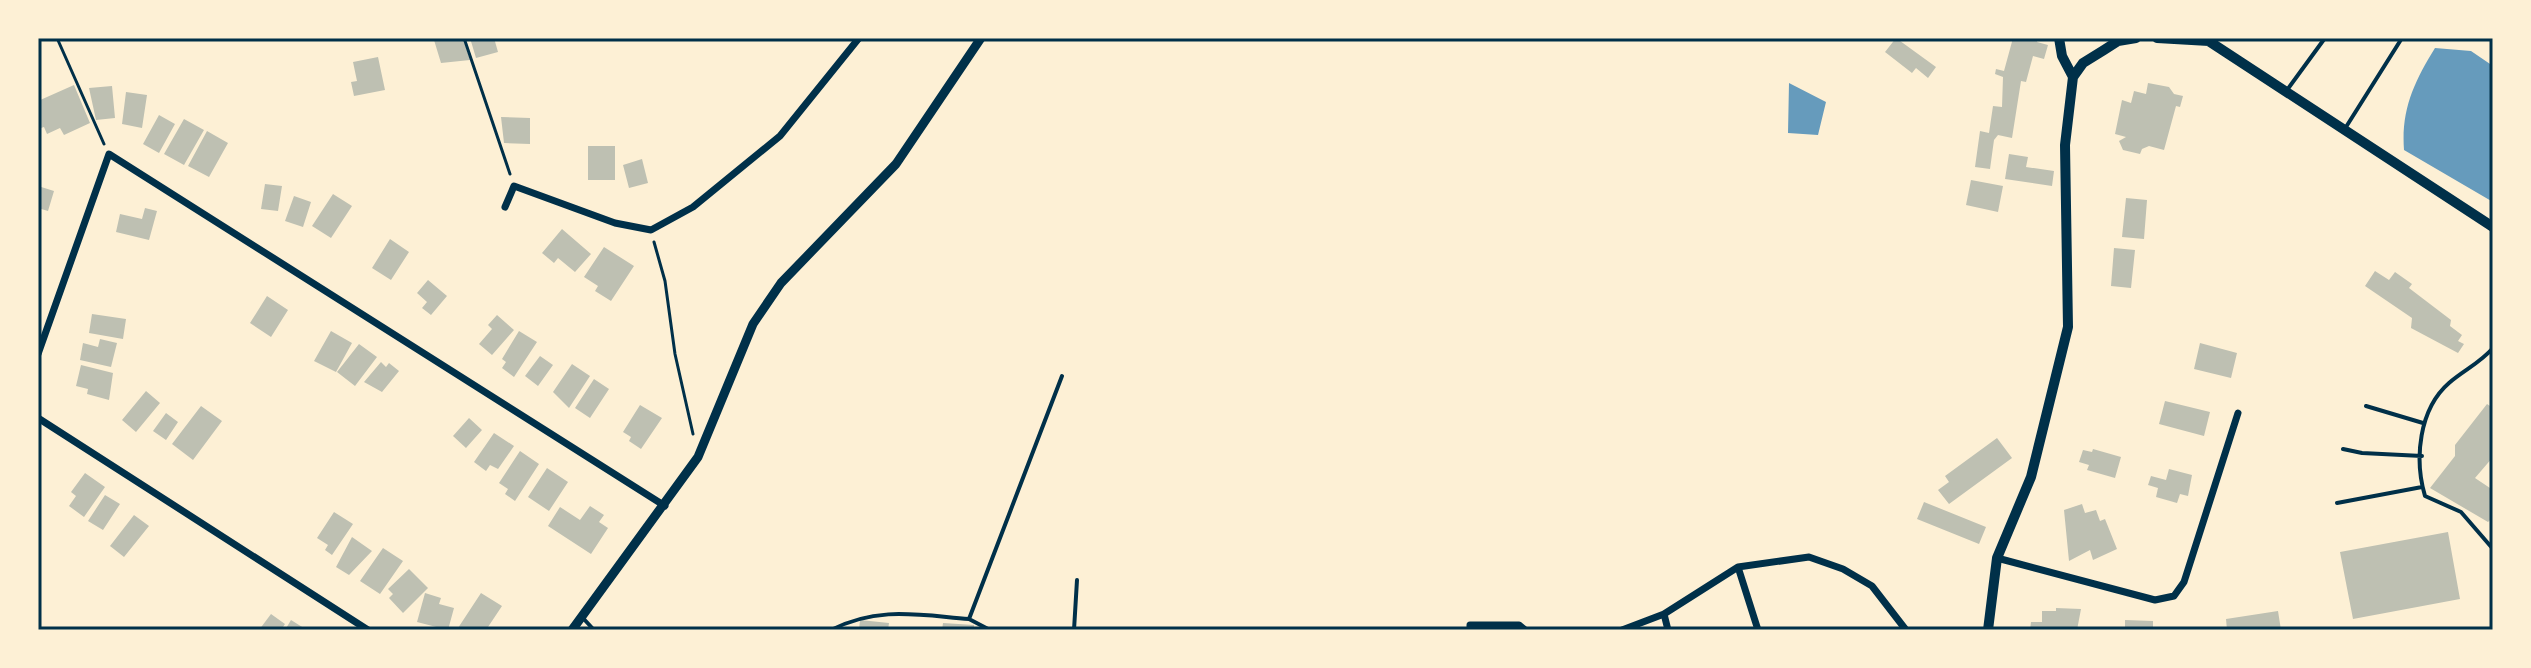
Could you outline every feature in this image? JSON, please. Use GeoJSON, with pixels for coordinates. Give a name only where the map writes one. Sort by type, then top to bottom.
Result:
{"type":"FeatureCollection","features":[{"type":"Feature","properties":{"kind":"main road"},"geometry":{"type":"LineString","coordinates":[[2059,38],[2062,56],[2073,77]]}},
{"type":"Feature","properties":{"kind":"main road"},"geometry":{"type":"LineString","coordinates":[[1988,630],[1997,558],[2031,477],[2068,327],[2065,145],[2073,77],[2083,63],[2118,41],[2136,38]]}},
{"type":"Feature","properties":{"kind":"main road"},"geometry":{"type":"LineString","coordinates":[[2157,38],[2207,40],[2493,227]]}},
{"type":"Feature","properties":{"kind":"street"},"geometry":{"type":"LineString","coordinates":[[505,207],[514,186],[615,223],[651,230],[693,207],[780,136],[859,38]]}},
{"type":"Feature","properties":{"kind":"street"},"geometry":{"type":"LineString","coordinates":[[572,630],[698,457],[760,314],[781,283],[896,164],[981,38]]}},
{"type":"Feature","properties":{"kind":"street"},"geometry":{"type":"LineString","coordinates":[[38,354],[109,154],[665,506]]}},
{"type":"Feature","properties":{"kind":"street"},"geometry":{"type":"LineString","coordinates":[[1997,558],[2155,600],[2174,596],[2184,582],[2238,413]]}},
{"type":"Feature","properties":{"kind":"street"},"geometry":{"type":"LineString","coordinates":[[38,418],[368,630]]}},
{"type":"Feature","properties":{"kind":"street"},"geometry":{"type":"LineString","coordinates":[[1622,630],[1664,614],[1738,567],[1809,557],[1843,569],[1872,586],[1906,630]]}},
{"type":"Feature","properties":{"kind":"street"},"geometry":{"type":"LineString","coordinates":[[1738,567],[1758,630]]}},
{"type":"Feature","properties":{"kind":"street"},"geometry":{"type":"LineString","coordinates":[[1664,614],[1668,630]]}},
{"type":"Feature","properties":{"kind":"street"},"geometry":{"type":"LineString","coordinates":[[1470,630],[1470,625],[1519,625],[1525,630]]}},
{"type":"Feature","properties":{"kind":"lane"},"geometry":{"type":"LineString","coordinates":[[2287,90],[2325,38]]}},
{"type":"Feature","properties":{"kind":"lane"},"geometry":{"type":"LineString","coordinates":[[2345,128],[2402,38]]}},
{"type":"Feature","properties":{"kind":"lane"},"geometry":{"type":"LineString","coordinates":[[2493,348],[2481,361],[2448,384],[2427,411],[2423,423],[2422,456],[2425,496],[2461,512],[2493,549]]}},
{"type":"Feature","properties":{"kind":"lane"},"geometry":{"type":"LineString","coordinates":[[969,619],[1062,376]]}},
{"type":"Feature","properties":{"kind":"lane"},"geometry":{"type":"LineString","coordinates":[[2366,406],[2423,423]]}},
{"type":"Feature","properties":{"kind":"lane"},"geometry":{"type":"LineString","coordinates":[[2343,449],[2422,456]]}},
{"type":"Feature","properties":{"kind":"lane"},"geometry":{"type":"LineString","coordinates":[[2337,503],[2422,487]]}},
{"type":"Feature","properties":{"kind":"lane"},"geometry":{"type":"LineString","coordinates":[[1074,630],[1077,580]]}},
{"type":"Feature","properties":{"kind":"lane"},"geometry":{"type":"LineString","coordinates":[[831,630],[858,616],[879,614],[969,619],[990,630]]}},
{"type":"Feature","properties":{"kind":"lane"},"geometry":{"type":"LineString","coordinates":[[580,616],[594,630]]}},
{"type":"Feature","properties":{"kind":"path"},"geometry":{"type":"LineString","coordinates":[[57,38],[109,154]]}},
{"type":"Feature","properties":{"kind":"path"},"geometry":{"type":"LineString","coordinates":[[464,38],[514,186]]}},
{"type":"Feature","properties":{"kind":"path"},"geometry":{"type":"LineString","coordinates":[[651,230],[665,281],[675,354],[698,457]]}},
{"type":"Feature","properties":{"kind":"water"},"geometry":{"type":"Polygon","coordinates":[[[2435,48],[2471,51],[2493,66],[2493,202],[2404,150],[2410,97],[2435,48]]]}},
{"type":"Feature","properties":{"kind":"water"},"geometry":{"type":"Polygon","coordinates":[[[1789,83],[1826,102],[1818,135],[1788,133],[1789,83]]]}},
{"type":"Feature","properties":{"kind":"building"},"geometry":{"type":"Polygon","coordinates":[[[463,38],[470,60],[441,63],[434,40],[463,38]]]}},
{"type":"Feature","properties":{"kind":"building"},"geometry":{"type":"Polygon","coordinates":[[[470,38],[494,38],[498,52],[476,58],[470,38]]]}},
{"type":"Feature","properties":{"kind":"building"},"geometry":{"type":"Polygon","coordinates":[[[1896,38],[1936,67],[1928,78],[1916,68],[1912,73],[1885,52],[1896,38]]]}},
{"type":"Feature","properties":{"kind":"building"},"geometry":{"type":"Polygon","coordinates":[[[2013,38],[2038,38],[2037,42],[2048,45],[2044,59],[2033,56],[2026,82],[2021,81],[2012,138],[1998,135],[1994,140],[1990,169],[1975,167],[1980,131],[1989,133],[1993,106],[2002,107],[2003,77],[1995,74],[1996,69],[2004,71],[2013,38]]]}},
{"type":"Feature","properties":{"kind":"building"},"geometry":{"type":"Polygon","coordinates":[[[378,57],[385,90],[354,96],[351,82],[357,81],[353,62],[378,57]]]}},
{"type":"Feature","properties":{"kind":"building"},"geometry":{"type":"Polygon","coordinates":[[[2148,83],[2169,87],[2174,94],[2183,96],[2180,107],[2176,106],[2164,150],[2149,146],[2142,149],[2140,154],[2123,150],[2119,141],[2126,137],[2115,134],[2122,100],[2131,103],[2134,91],[2146,94],[2148,83]]]}},
{"type":"Feature","properties":{"kind":"building"},"geometry":{"type":"Polygon","coordinates":[[[74,85],[90,123],[64,135],[60,128],[47,134],[44,127],[38,129],[38,101],[74,85]]]}},
{"type":"Feature","properties":{"kind":"building"},"geometry":{"type":"Polygon","coordinates":[[[112,86],[115,118],[96,120],[89,88],[112,86]]]}},
{"type":"Feature","properties":{"kind":"building"},"geometry":{"type":"Polygon","coordinates":[[[126,92],[147,95],[142,128],[122,124],[126,92]]]}},
{"type":"Feature","properties":{"kind":"building"},"geometry":{"type":"Polygon","coordinates":[[[159,115],[175,124],[159,153],[143,144],[159,115]]]}},
{"type":"Feature","properties":{"kind":"building"},"geometry":{"type":"Polygon","coordinates":[[[501,117],[530,118],[530,144],[504,143],[501,117]]]}},
{"type":"Feature","properties":{"kind":"building"},"geometry":{"type":"Polygon","coordinates":[[[184,119],[204,130],[184,165],[164,154],[184,119]]]}},
{"type":"Feature","properties":{"kind":"building"},"geometry":{"type":"Polygon","coordinates":[[[207,131],[228,143],[209,177],[188,166],[207,131]]]}},
{"type":"Feature","properties":{"kind":"building"},"geometry":{"type":"Polygon","coordinates":[[[588,146],[615,146],[615,180],[588,180],[588,146]]]}},
{"type":"Feature","properties":{"kind":"building"},"geometry":{"type":"Polygon","coordinates":[[[2009,154],[2028,157],[2026,167],[2054,171],[2052,186],[2005,179],[2009,154]]]}},
{"type":"Feature","properties":{"kind":"building"},"geometry":{"type":"Polygon","coordinates":[[[642,159],[648,183],[629,188],[623,165],[642,159]]]}},
{"type":"Feature","properties":{"kind":"building"},"geometry":{"type":"Polygon","coordinates":[[[1971,180],[2003,186],[1998,212],[1966,205],[1971,180]]]}},
{"type":"Feature","properties":{"kind":"building"},"geometry":{"type":"Polygon","coordinates":[[[265,184],[282,186],[278,211],[261,209],[265,184]]]}},
{"type":"Feature","properties":{"kind":"building"},"geometry":{"type":"Polygon","coordinates":[[[38,186],[54,191],[48,211],[38,208],[38,186]]]}},
{"type":"Feature","properties":{"kind":"building"},"geometry":{"type":"Polygon","coordinates":[[[333,194],[352,206],[331,238],[312,226],[333,194]]]}},
{"type":"Feature","properties":{"kind":"building"},"geometry":{"type":"Polygon","coordinates":[[[294,196],[311,202],[303,227],[285,221],[294,196]]]}},
{"type":"Feature","properties":{"kind":"building"},"geometry":{"type":"Polygon","coordinates":[[[2126,198],[2147,200],[2144,239],[2122,237],[2126,198]]]}},
{"type":"Feature","properties":{"kind":"building"},"geometry":{"type":"Polygon","coordinates":[[[145,208],[157,211],[149,240],[116,232],[120,214],[142,219],[145,208]]]}},
{"type":"Feature","properties":{"kind":"building"},"geometry":{"type":"Polygon","coordinates":[[[562,229],[591,254],[575,272],[558,258],[554,263],[542,253],[562,229]]]}},
{"type":"Feature","properties":{"kind":"building"},"geometry":{"type":"Polygon","coordinates":[[[390,239],[409,252],[391,280],[372,268],[390,239]]]}},
{"type":"Feature","properties":{"kind":"building"},"geometry":{"type":"Polygon","coordinates":[[[604,247],[634,266],[611,301],[595,291],[598,286],[584,277],[604,247]]]}},
{"type":"Feature","properties":{"kind":"building"},"geometry":{"type":"Polygon","coordinates":[[[2114,248],[2135,250],[2131,288],[2111,286],[2114,248]]]}},
{"type":"Feature","properties":{"kind":"building"},"geometry":{"type":"Polygon","coordinates":[[[2375,271],[2389,280],[2395,272],[2412,284],[2409,288],[2451,320],[2450,326],[2462,335],[2458,341],[2464,344],[2458,353],[2411,328],[2412,318],[2365,286],[2375,271]]]}},
{"type":"Feature","properties":{"kind":"building"},"geometry":{"type":"Polygon","coordinates":[[[428,280],[447,296],[431,315],[422,308],[427,302],[417,293],[428,280]]]}},
{"type":"Feature","properties":{"kind":"building"},"geometry":{"type":"Polygon","coordinates":[[[267,296],[288,310],[271,337],[250,323],[267,296]]]}},
{"type":"Feature","properties":{"kind":"building"},"geometry":{"type":"Polygon","coordinates":[[[92,314],[126,319],[123,339],[89,333],[92,314]]]}},
{"type":"Feature","properties":{"kind":"building"},"geometry":{"type":"Polygon","coordinates":[[[497,315],[514,330],[492,355],[479,344],[492,329],[488,325],[497,315]]]}},
{"type":"Feature","properties":{"kind":"building"},"geometry":{"type":"Polygon","coordinates":[[[331,331],[352,343],[336,372],[314,361],[331,331]]]}},
{"type":"Feature","properties":{"kind":"building"},"geometry":{"type":"Polygon","coordinates":[[[519,331],[537,342],[514,377],[502,368],[506,362],[502,359],[519,331]]]}},
{"type":"Feature","properties":{"kind":"building"},"geometry":{"type":"Polygon","coordinates":[[[100,339],[117,343],[111,367],[80,360],[83,343],[98,347],[100,339]]]}},
{"type":"Feature","properties":{"kind":"building"},"geometry":{"type":"Polygon","coordinates":[[[2200,343],[2237,353],[2231,378],[2194,369],[2200,343]]]}},
{"type":"Feature","properties":{"kind":"building"},"geometry":{"type":"Polygon","coordinates":[[[359,344],[377,357],[355,386],[337,372],[359,344]]]}},
{"type":"Feature","properties":{"kind":"building"},"geometry":{"type":"Polygon","coordinates":[[[540,356],[553,365],[538,386],[525,376],[540,356]]]}},
{"type":"Feature","properties":{"kind":"building"},"geometry":{"type":"Polygon","coordinates":[[[381,362],[386,367],[389,363],[399,371],[382,392],[364,382],[381,362]]]}},
{"type":"Feature","properties":{"kind":"building"},"geometry":{"type":"Polygon","coordinates":[[[572,364],[590,376],[569,408],[553,392],[572,364]]]}},
{"type":"Feature","properties":{"kind":"building"},"geometry":{"type":"Polygon","coordinates":[[[81,365],[113,373],[109,400],[87,394],[88,389],[76,386],[81,365]]]}},
{"type":"Feature","properties":{"kind":"building"},"geometry":{"type":"Polygon","coordinates":[[[594,379],[609,389],[590,418],[575,408],[594,379]]]}},
{"type":"Feature","properties":{"kind":"building"},"geometry":{"type":"Polygon","coordinates":[[[146,391],[160,403],[136,432],[122,420],[146,391]]]}},
{"type":"Feature","properties":{"kind":"building"},"geometry":{"type":"Polygon","coordinates":[[[2165,401],[2210,412],[2204,436],[2159,424],[2165,401]]]}},
{"type":"Feature","properties":{"kind":"building"},"geometry":{"type":"Polygon","coordinates":[[[2487,404],[2493,408],[2493,457],[2475,478],[2493,490],[2493,517],[2488,522],[2430,488],[2455,456],[2455,445],[2487,404]]]}},
{"type":"Feature","properties":{"kind":"building"},"geometry":{"type":"Polygon","coordinates":[[[640,405],[662,418],[641,449],[629,441],[631,437],[623,432],[640,405]]]}},
{"type":"Feature","properties":{"kind":"building"},"geometry":{"type":"Polygon","coordinates":[[[201,406],[222,421],[193,460],[172,444],[201,406]]]}},
{"type":"Feature","properties":{"kind":"building"},"geometry":{"type":"Polygon","coordinates":[[[166,413],[178,422],[166,440],[153,431],[166,413]]]}},
{"type":"Feature","properties":{"kind":"building"},"geometry":{"type":"Polygon","coordinates":[[[469,418],[482,430],[466,448],[453,436],[469,418]]]}},
{"type":"Feature","properties":{"kind":"building"},"geometry":{"type":"Polygon","coordinates":[[[494,433],[514,446],[498,469],[490,465],[486,471],[474,462],[494,433]]]}},
{"type":"Feature","properties":{"kind":"building"},"geometry":{"type":"Polygon","coordinates":[[[1997,438],[2012,458],[1949,504],[1938,490],[1949,482],[1945,476],[1997,438]]]}},
{"type":"Feature","properties":{"kind":"building"},"geometry":{"type":"Polygon","coordinates":[[[2093,449],[2121,457],[2115,478],[2087,470],[2089,465],[2079,462],[2083,450],[2092,452],[2093,449]]]}},
{"type":"Feature","properties":{"kind":"building"},"geometry":{"type":"Polygon","coordinates":[[[520,451],[539,464],[515,501],[505,494],[508,489],[499,483],[520,451]]]}},
{"type":"Feature","properties":{"kind":"building"},"geometry":{"type":"Polygon","coordinates":[[[547,468],[568,482],[549,511],[528,497],[547,468]]]}},
{"type":"Feature","properties":{"kind":"building"},"geometry":{"type":"Polygon","coordinates":[[[2169,469],[2192,475],[2188,496],[2180,494],[2177,503],[2156,497],[2158,488],[2148,485],[2151,476],[2166,480],[2169,469]]]}},
{"type":"Feature","properties":{"kind":"building"},"geometry":{"type":"Polygon","coordinates":[[[85,473],[105,487],[84,517],[69,506],[76,496],[71,492],[85,473]]]}},
{"type":"Feature","properties":{"kind":"building"},"geometry":{"type":"Polygon","coordinates":[[[105,495],[120,504],[103,530],[88,521],[105,495]]]}},
{"type":"Feature","properties":{"kind":"building"},"geometry":{"type":"Polygon","coordinates":[[[1924,502],[1986,527],[1979,544],[1917,519],[1924,502]]]}},
{"type":"Feature","properties":{"kind":"building"},"geometry":{"type":"Polygon","coordinates":[[[2082,504],[2085,513],[2096,510],[2100,521],[2105,519],[2117,549],[2093,560],[2090,550],[2069,561],[2064,510],[2082,504]]]}},
{"type":"Feature","properties":{"kind":"building"},"geometry":{"type":"Polygon","coordinates":[[[590,506],[604,515],[599,522],[608,528],[591,554],[548,526],[560,507],[580,520],[590,506]]]}},
{"type":"Feature","properties":{"kind":"building"},"geometry":{"type":"Polygon","coordinates":[[[334,512],[353,524],[332,555],[325,550],[328,545],[317,538],[334,512]]]}},
{"type":"Feature","properties":{"kind":"building"},"geometry":{"type":"Polygon","coordinates":[[[134,515],[149,526],[124,557],[110,546],[134,515]]]}},
{"type":"Feature","properties":{"kind":"building"},"geometry":{"type":"Polygon","coordinates":[[[2448,532],[2460,599],[2353,619],[2340,552],[2448,532]]]}},
{"type":"Feature","properties":{"kind":"building"},"geometry":{"type":"Polygon","coordinates":[[[352,537],[372,551],[349,575],[336,567],[352,537]]]}},
{"type":"Feature","properties":{"kind":"building"},"geometry":{"type":"Polygon","coordinates":[[[383,548],[403,561],[380,594],[360,581],[383,548]]]}},
{"type":"Feature","properties":{"kind":"building"},"geometry":{"type":"Polygon","coordinates":[[[409,569],[428,588],[403,613],[389,598],[393,594],[388,589],[409,569]]]}},
{"type":"Feature","properties":{"kind":"building"},"geometry":{"type":"Polygon","coordinates":[[[425,593],[441,598],[439,604],[454,608],[448,630],[417,622],[425,593]]]}},
{"type":"Feature","properties":{"kind":"building"},"geometry":{"type":"Polygon","coordinates":[[[481,593],[502,606],[486,630],[460,630],[458,628],[481,593]]]}},
{"type":"Feature","properties":{"kind":"building"},"geometry":{"type":"Polygon","coordinates":[[[2056,608],[2081,609],[2077,630],[2030,630],[2031,622],[2042,622],[2042,611],[2056,611],[2056,608]]]}},
{"type":"Feature","properties":{"kind":"building"},"geometry":{"type":"Polygon","coordinates":[[[2278,611],[2281,630],[2227,630],[2226,619],[2278,611]]]}},
{"type":"Feature","properties":{"kind":"building"},"geometry":{"type":"Polygon","coordinates":[[[271,614],[285,624],[281,630],[259,630],[271,614]]]}},
{"type":"Feature","properties":{"kind":"building"},"geometry":{"type":"Polygon","coordinates":[[[291,620],[307,630],[285,630],[291,620]]]}},
{"type":"Feature","properties":{"kind":"building"},"geometry":{"type":"Polygon","coordinates":[[[860,620],[889,623],[888,630],[859,630],[860,620]]]}},
{"type":"Feature","properties":{"kind":"building"},"geometry":{"type":"Polygon","coordinates":[[[2125,620],[2153,621],[2153,630],[2125,630],[2125,620]]]}},
{"type":"Feature","properties":{"kind":"building"},"geometry":{"type":"Polygon","coordinates":[[[943,623],[974,625],[974,630],[942,630],[943,623]]]}}]}
